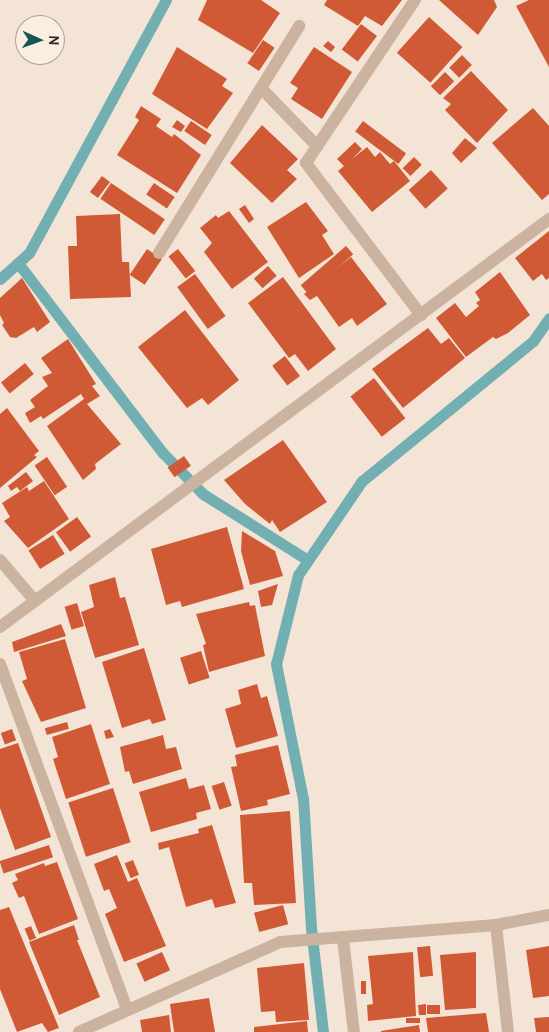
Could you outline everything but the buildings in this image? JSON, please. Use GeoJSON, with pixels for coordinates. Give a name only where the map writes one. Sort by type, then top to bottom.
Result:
{"type":"FeatureCollection","features":[{"type":"Feature","properties":{"kind":"street"},"geometry":{"type":"LineString","coordinates":[[415,0],[306,163],[421,315]]}},
{"type":"Feature","properties":{"kind":"street"},"geometry":{"type":"LineString","coordinates":[[159,253],[299,26]]}},
{"type":"Feature","properties":{"kind":"street"},"geometry":{"type":"LineString","coordinates":[[261,88],[318,146]]}},
{"type":"Feature","properties":{"kind":"street"},"geometry":{"type":"LineString","coordinates":[[0,627],[549,219]]}},
{"type":"Feature","properties":{"kind":"street"},"geometry":{"type":"LineString","coordinates":[[0,560],[35,600]]}},
{"type":"Feature","properties":{"kind":"street"},"geometry":{"type":"LineString","coordinates":[[0,664],[127,1009]]}},
{"type":"Feature","properties":{"kind":"street"},"geometry":{"type":"LineString","coordinates":[[79,1032],[280,942],[343,939],[496,925],[549,915]]}},
{"type":"Feature","properties":{"kind":"street"},"geometry":{"type":"LineString","coordinates":[[496,925],[508,1032]]}},
{"type":"Feature","properties":{"kind":"street"},"geometry":{"type":"LineString","coordinates":[[343,939],[354,1032]]}},
{"type":"Feature","properties":{"kind":"waterway"},"geometry":{"type":"LineString","coordinates":[[0,279],[29,253],[166,0]]}},
{"type":"Feature","properties":{"kind":"waterway"},"geometry":{"type":"LineString","coordinates":[[18,263],[163,453],[203,494],[308,560]]}},
{"type":"Feature","properties":{"kind":"waterway"},"geometry":{"type":"LineString","coordinates":[[323,1032],[311,928],[303,799],[276,664],[298,575],[362,481],[533,341],[549,318]]}}]}
